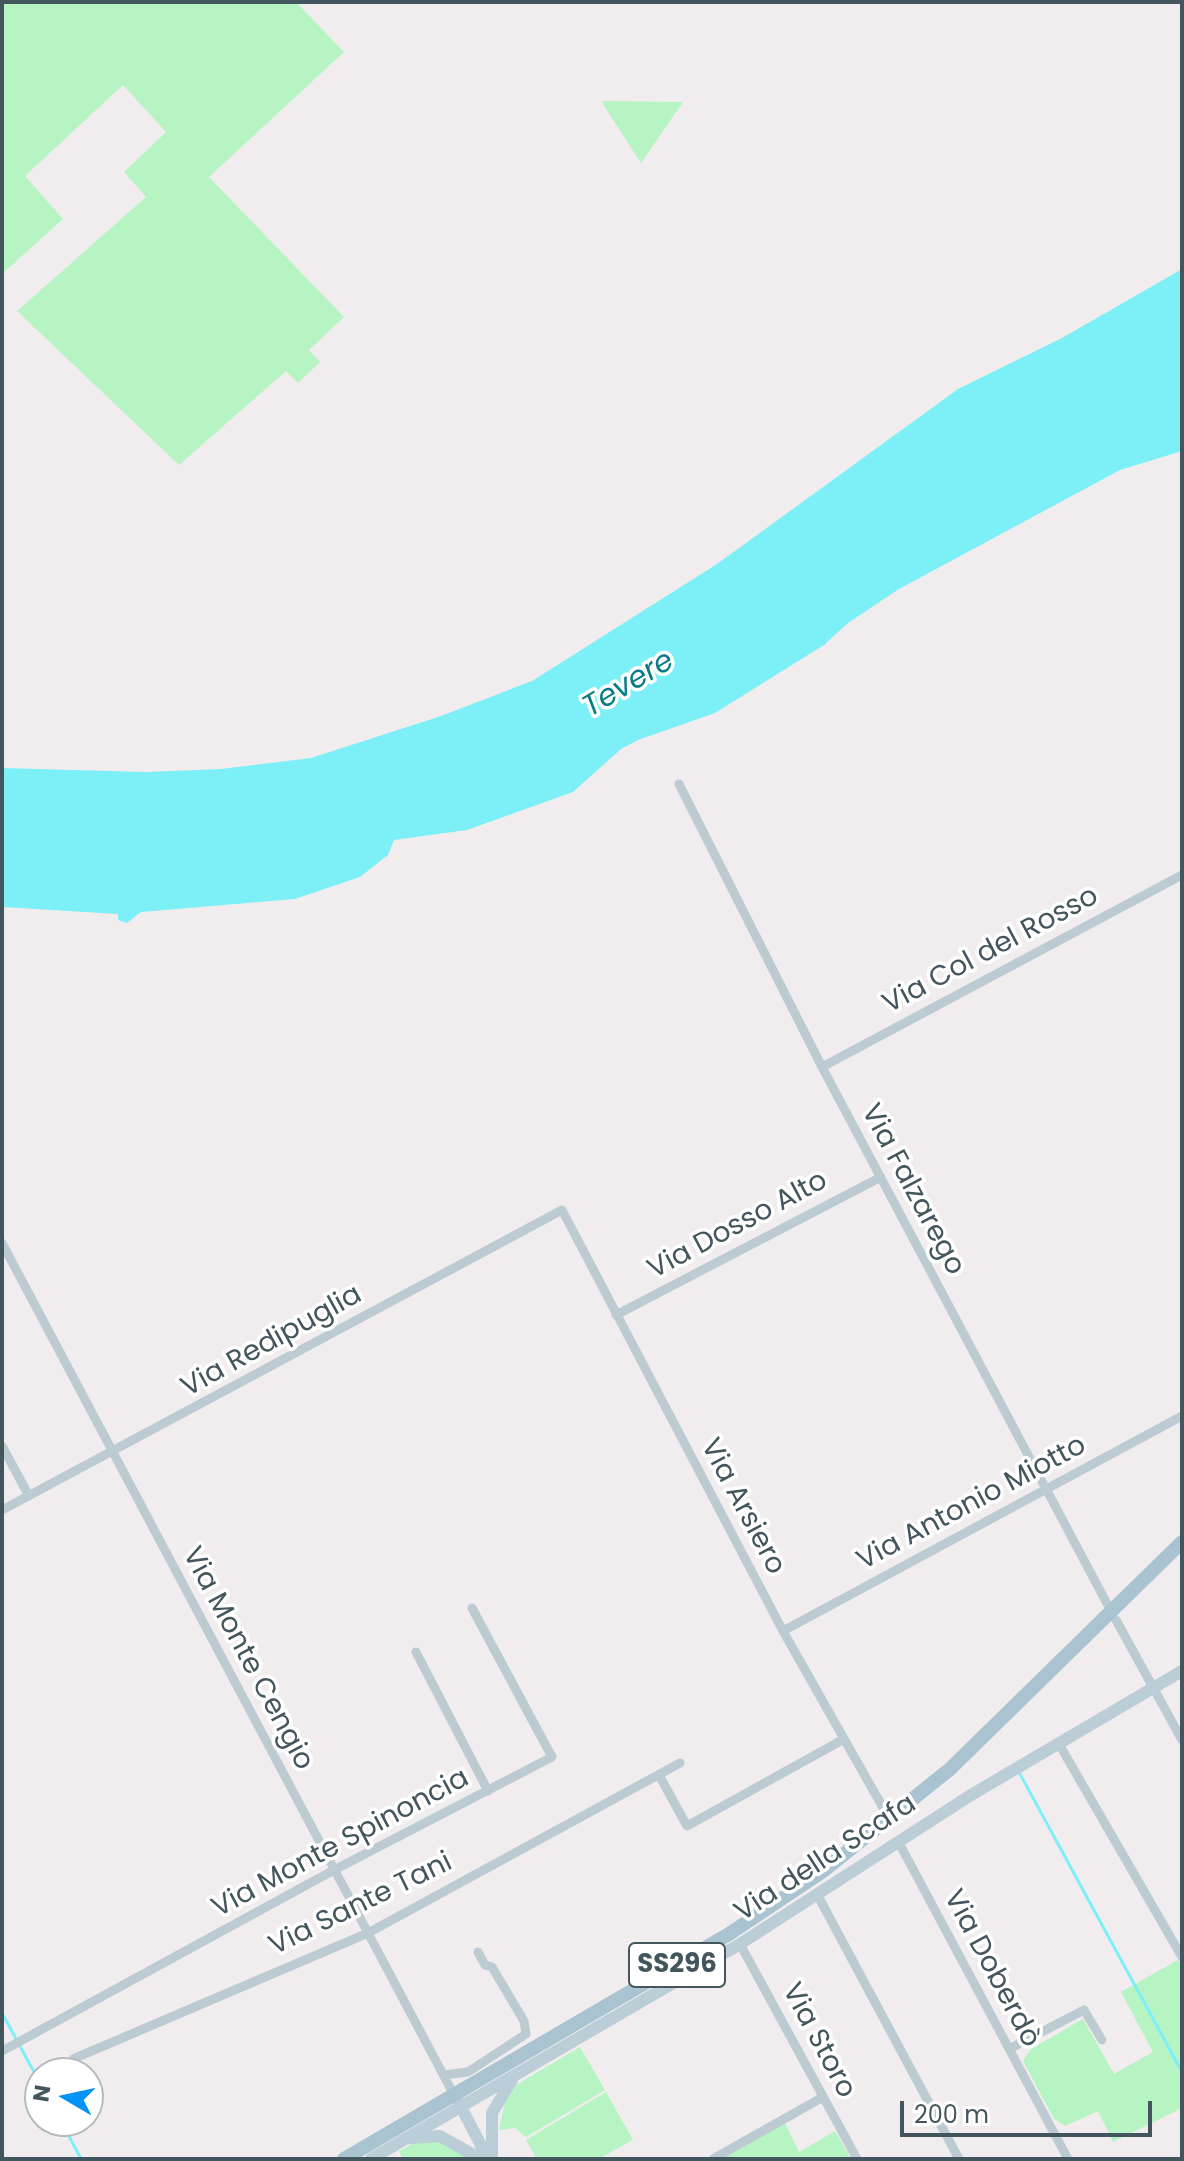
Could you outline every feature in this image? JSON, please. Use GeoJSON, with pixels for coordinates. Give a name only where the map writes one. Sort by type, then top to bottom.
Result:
{"type":"FeatureCollection","features":[{"type":"Feature","properties":{"kind":"main road","name":"SS296"},"geometry":{"type":"LineString","coordinates":[[344,2159],[457,2101],[729,1934],[890,1820],[991,1732],[1114,1617],[1182,1542]]}},
{"type":"Feature","properties":{"kind":"street","name":"Via Falzarego"},"geometry":{"type":"LineString","coordinates":[[679,784],[822,1067],[1044,1490],[1182,1740]]}},
{"type":"Feature","properties":{"kind":"street","name":"Via Col del Rosso"},"geometry":{"type":"LineString","coordinates":[[822,1067],[1182,875]]}},
{"type":"Feature","properties":{"kind":"street","name":"Via Dosso Alto"},"geometry":{"type":"LineString","coordinates":[[616,1315],[881,1177]]}},
{"type":"Feature","properties":{"kind":"street","name":"Via Arsiero"},"geometry":{"type":"LineString","coordinates":[[562,1210],[783,1631],[890,1820]]}},
{"type":"Feature","properties":{"kind":"street","name":"Via Redipuglia"},"geometry":{"type":"LineString","coordinates":[[2,1510],[562,1210]]}},
{"type":"Feature","properties":{"kind":"street","name":"Via Monte Cengio"},"geometry":{"type":"LineString","coordinates":[[2,1243],[457,2101]]}},
{"type":"Feature","properties":{"kind":"street","name":"Via Antonio Miotto"},"geometry":{"type":"LineString","coordinates":[[783,1631],[1182,1416]]}},
{"type":"Feature","properties":{"kind":"street"},"geometry":{"type":"LineString","coordinates":[[2,1446],[29,1496]]}},
{"type":"Feature","properties":{"kind":"street","name":"Via Monte Spinoncia"},"geometry":{"type":"LineString","coordinates":[[6,2049],[334,1870],[552,1757],[472,1608]]}},
{"type":"Feature","properties":{"kind":"street"},"geometry":{"type":"LineString","coordinates":[[416,1652],[488,1791]]}},
{"type":"Feature","properties":{"kind":"street","name":"Via della Scafa"},"geometry":{"type":"LineString","coordinates":[[371,2159],[404,2140],[457,2101],[519,2073],[740,1944],[898,1841],[1182,1671]]}},
{"type":"Feature","properties":{"kind":"street"},"geometry":{"type":"LineString","coordinates":[[659,1775],[687,1826],[844,1739]]}},
{"type":"Feature","properties":{"kind":"street"},"geometry":{"type":"LineString","coordinates":[[1059,1744],[1182,1957]]}},
{"type":"Feature","properties":{"kind":"street","name":"Via Sante Tani"},"geometry":{"type":"LineString","coordinates":[[78,2057],[368,1933],[680,1763]]}},
{"type":"Feature","properties":{"kind":"street","name":"Via Doberdò"},"geometry":{"type":"LineString","coordinates":[[898,1841],[1068,2159]]}},
{"type":"Feature","properties":{"kind":"street"},"geometry":{"type":"LineString","coordinates":[[818,1896],[959,2159]]}},
{"type":"Feature","properties":{"kind":"street","name":"Via Storo"},"geometry":{"type":"LineString","coordinates":[[740,1944],[857,2159]]}},
{"type":"Feature","properties":{"kind":"street"},"geometry":{"type":"LineString","coordinates":[[444,2075],[468,2072],[526,2034],[524,2021],[492,1967],[485,1965],[478,1952]]}},
{"type":"Feature","properties":{"kind":"street"},"geometry":{"type":"LineString","coordinates":[[1009,2049],[1084,2010],[1102,2040]]}},
{"type":"Feature","properties":{"kind":"street"},"geometry":{"type":"LineString","coordinates":[[490,2159],[492,2113],[505,2087],[519,2073]]}},
{"type":"Feature","properties":{"kind":"street"},"geometry":{"type":"LineString","coordinates":[[713,2159],[823,2097]]}},
{"type":"Feature","properties":{"kind":"street"},"geometry":{"type":"LineString","coordinates":[[457,2101],[490,2159]]}},
{"type":"Feature","properties":{"kind":"street"},"geometry":{"type":"LineString","coordinates":[[404,2140],[440,2136],[481,2159]]}},
{"type":"Feature","properties":{"kind":"green space"},"geometry":{"type":"Polygon","coordinates":[[[2,2],[296,2],[344,52],[209,177],[344,317],[309,350],[320,362],[298,383],[286,371],[179,465],[17,311],[146,197],[124,172],[166,132],[123,85],[25,176],[63,219],[2,274],[2,2]]]}},
{"type":"Feature","properties":{"kind":"green space"},"geometry":{"type":"Polygon","coordinates":[[[601,101],[683,102],[641,163],[601,101]]]}},
{"type":"Feature","properties":{"kind":"green space"},"geometry":{"type":"Polygon","coordinates":[[[1178,1960],[1182,1966],[1182,2108],[1113,2142],[1098,2111],[1065,2126],[1054,2119],[1023,2061],[1031,2049],[1083,2019],[1114,2074],[1153,2052],[1121,1992],[1178,1960]]]}},
{"type":"Feature","properties":{"kind":"green space"},"geometry":{"type":"Polygon","coordinates":[[[580,2047],[605,2090],[526,2137],[515,2128],[499,2130],[505,2101],[516,2085],[580,2047]]]}},
{"type":"Feature","properties":{"kind":"green space"},"geometry":{"type":"Polygon","coordinates":[[[606,2092],[633,2140],[598,2159],[537,2159],[526,2140],[606,2092]]]}},
{"type":"Feature","properties":{"kind":"green space"},"geometry":{"type":"Polygon","coordinates":[[[785,2123],[799,2152],[835,2131],[851,2159],[719,2159],[785,2123]]]}},
{"type":"Feature","properties":{"kind":"green space"},"geometry":{"type":"Polygon","coordinates":[[[435,2141],[470,2159],[403,2159],[399,2151],[416,2142],[435,2141]]]}},
{"type":"Feature","properties":{"kind":"water","name":"Tevere"},"geometry":{"type":"Polygon","coordinates":[[[1182,269],[1182,451],[1120,470],[899,589],[848,623],[824,645],[715,713],[621,749],[573,792],[467,830],[394,840],[388,855],[360,877],[295,899],[141,912],[127,923],[118,920],[118,914],[2,907],[2,768],[146,772],[221,769],[311,758],[441,716],[532,681],[717,564],[958,389],[1062,338],[1182,269]]]}},
{"type":"Feature","properties":{"kind":"waterway"},"geometry":{"type":"LineString","coordinates":[[1020,1774],[1182,2072]]}},
{"type":"Feature","properties":{"kind":"waterway"},"geometry":{"type":"LineString","coordinates":[[2,2013],[26,2057]]}},
{"type":"Feature","properties":{"kind":"waterway"},"geometry":{"type":"LineString","coordinates":[[69,2137],[81,2159]]}}]}
